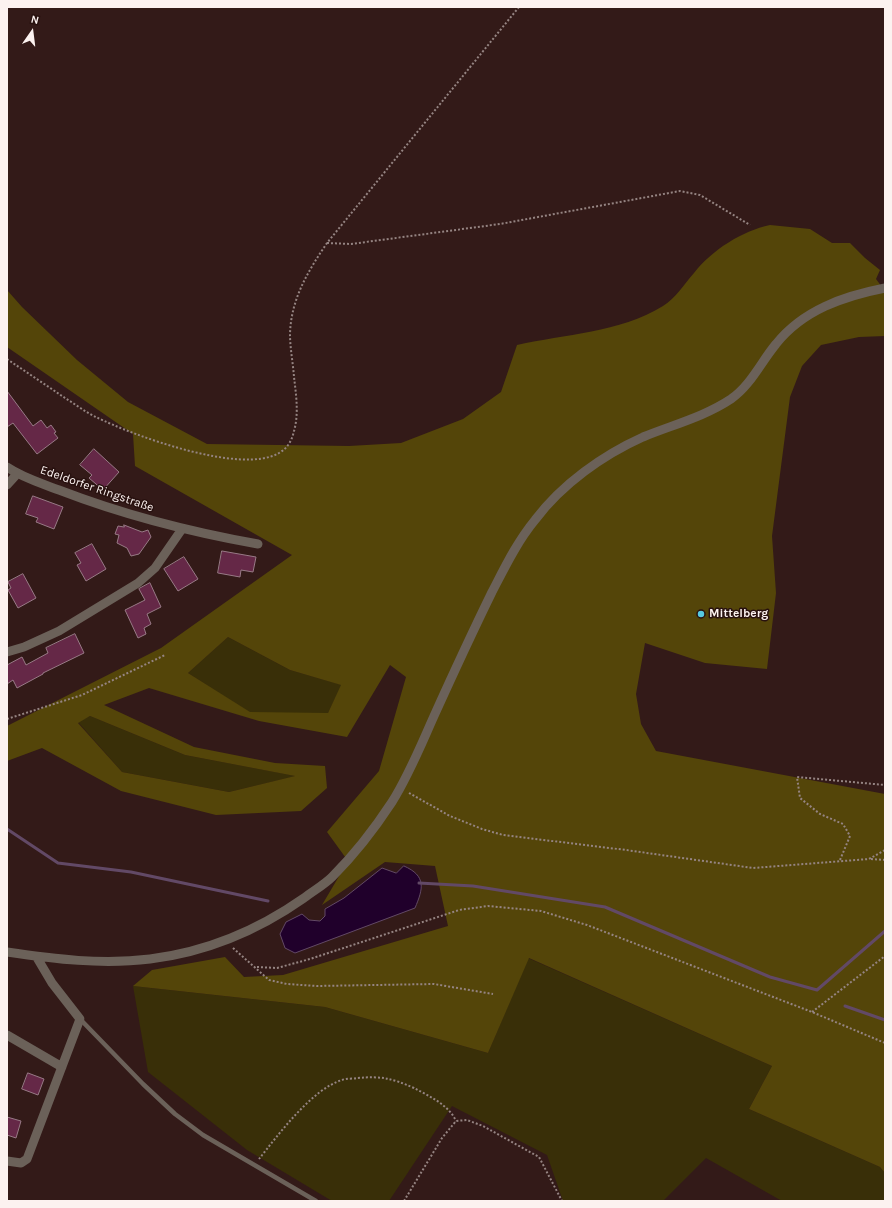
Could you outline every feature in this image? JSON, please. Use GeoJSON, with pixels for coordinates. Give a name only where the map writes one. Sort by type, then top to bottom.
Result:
{"type":"FeatureCollection","features":[{"type":"Feature","properties":{"kind":"street"},"geometry":{"type":"LineString","coordinates":[[7,952],[96,961],[150,959],[226,942],[280,915],[330,879],[375,827],[400,788],[467,642],[515,547],[535,519],[553,499],[606,457],[642,438],[716,408],[734,396],[747,385],[778,341],[809,314],[857,293],[885,288]]}},
{"type":"Feature","properties":{"kind":"street","name":"Edeldorfer Ringstraße"},"geometry":{"type":"LineString","coordinates":[[7,467],[17,474],[82,499],[182,529],[258,544]]}},
{"type":"Feature","properties":{"kind":"street"},"geometry":{"type":"LineString","coordinates":[[7,485],[17,474]]}},
{"type":"Feature","properties":{"kind":"street"},"geometry":{"type":"LineString","coordinates":[[7,652],[24,647],[59,631],[138,584],[155,568],[182,529]]}},
{"type":"Feature","properties":{"kind":"street"},"geometry":{"type":"LineString","coordinates":[[7,1161],[21,1163],[27,1159],[80,1019],[52,983],[36,956]]}},
{"type":"Feature","properties":{"kind":"street"},"geometry":{"type":"LineString","coordinates":[[7,1035],[62,1068]]}},
{"type":"Feature","properties":{"kind":"lane"},"geometry":{"type":"LineString","coordinates":[[80,1019],[175,1114],[203,1135],[316,1201]]}},
{"type":"Feature","properties":{"kind":"path"},"geometry":{"type":"LineString","coordinates":[[7,359],[94,417],[150,440],[200,454],[240,459],[262,458],[278,453],[291,441],[295,429],[297,405],[290,336],[293,307],[309,270],[327,244],[519,7]]}},
{"type":"Feature","properties":{"kind":"path"},"geometry":{"type":"LineString","coordinates":[[327,244],[351,244],[500,224],[680,191],[700,195],[750,225]]}},
{"type":"Feature","properties":{"kind":"path"},"geometry":{"type":"LineString","coordinates":[[7,719],[82,695],[165,655]]}},
{"type":"Feature","properties":{"kind":"path"},"geometry":{"type":"LineString","coordinates":[[840,860],[850,836],[843,824],[820,814],[800,798],[797,777],[885,785]]}},
{"type":"Feature","properties":{"kind":"path"},"geometry":{"type":"LineString","coordinates":[[400,788],[450,816],[482,829],[503,835],[626,850],[753,868],[840,860],[885,860]]}},
{"type":"Feature","properties":{"kind":"path"},"geometry":{"type":"LineString","coordinates":[[869,859],[885,850]]}},
{"type":"Feature","properties":{"kind":"path"},"geometry":{"type":"LineString","coordinates":[[257,967],[277,968],[310,960],[459,910],[488,906],[541,912],[587,924],[812,1012],[885,1043]]}},
{"type":"Feature","properties":{"kind":"path"},"geometry":{"type":"LineString","coordinates":[[226,942],[257,967],[269,980],[287,984],[317,986],[434,984],[493,994]]}},
{"type":"Feature","properties":{"kind":"path"},"geometry":{"type":"LineString","coordinates":[[812,1012],[885,956]]}},
{"type":"Feature","properties":{"kind":"path"},"geometry":{"type":"LineString","coordinates":[[254,1165],[294,1116],[320,1093],[342,1079],[376,1077],[394,1079],[424,1093],[452,1111],[456,1121]]}},
{"type":"Feature","properties":{"kind":"path"},"geometry":{"type":"LineString","coordinates":[[404,1201],[442,1138],[456,1121],[467,1120],[483,1126],[539,1157],[562,1201]]}},
{"type":"Feature","properties":{"kind":"shaded area"},"geometry":{"type":"Polygon","coordinates":[[[770,225],[810,229],[832,243],[850,243],[880,270],[876,279],[885,291],[885,336],[859,337],[821,345],[802,366],[790,397],[772,536],[776,593],[767,669],[705,663],[645,643],[636,694],[641,724],[656,751],[885,794],[885,1173],[880,1167],[749,1109],[772,1066],[529,958],[488,1053],[325,1007],[133,986],[152,970],[225,957],[244,977],[283,975],[448,926],[435,866],[385,862],[322,905],[348,861],[327,832],[379,771],[406,677],[390,665],[347,737],[259,721],[149,688],[104,705],[194,747],[275,763],[325,766],[327,788],[301,811],[216,815],[121,791],[42,748],[7,761],[7,726],[161,648],[292,555],[135,466],[133,434],[7,347],[7,290],[22,307],[77,360],[128,402],[207,444],[349,446],[401,443],[463,419],[501,392],[517,345],[592,332],[628,322],[646,315],[663,306],[672,299],[701,265],[719,249],[738,237],[770,225]],[[228,637],[188,673],[250,712],[328,713],[341,685],[290,670],[228,637]],[[90,716],[78,723],[122,772],[229,792],[295,776],[185,755],[90,716]]]}},
{"type":"Feature","properties":{"kind":"shaded area"},"geometry":{"type":"Polygon","coordinates":[[[228,637],[290,670],[342,685],[328,713],[250,713],[188,673],[228,637]]]}},
{"type":"Feature","properties":{"kind":"shaded area"},"geometry":{"type":"Polygon","coordinates":[[[90,716],[185,755],[296,776],[229,792],[122,772],[78,722],[90,716]]]}},
{"type":"Feature","properties":{"kind":"shaded area"},"geometry":{"type":"Polygon","coordinates":[[[404,866],[417,874],[420,879],[420,895],[415,908],[295,953],[285,948],[280,934],[286,922],[302,914],[309,920],[320,921],[325,916],[325,909],[344,898],[382,868],[396,873],[404,866]]]}},
{"type":"Feature","properties":{"kind":"shaded area"},"geometry":{"type":"Polygon","coordinates":[[[528,958],[772,1066],[749,1109],[880,1167],[885,1173],[885,1201],[782,1201],[706,1158],[663,1201],[563,1201],[547,1155],[452,1106],[389,1201],[332,1201],[247,1150],[148,1072],[133,986],[325,1007],[488,1053],[528,958]]]}},
{"type":"Feature","properties":{"kind":"building"},"geometry":{"type":"Polygon","coordinates":[[[7,391],[33,426],[41,420],[47,428],[51,425],[56,432],[54,433],[58,438],[37,454],[13,423],[7,427],[7,391]]]}},
{"type":"Feature","properties":{"kind":"building"},"geometry":{"type":"Polygon","coordinates":[[[94,449],[119,472],[103,490],[89,478],[92,475],[80,465],[94,449]]]}},
{"type":"Feature","properties":{"kind":"building"},"geometry":{"type":"Polygon","coordinates":[[[33,496],[63,507],[54,529],[36,522],[38,518],[26,514],[33,496]]]}},
{"type":"Feature","properties":{"kind":"building"},"geometry":{"type":"Polygon","coordinates":[[[124,525],[142,532],[148,530],[151,537],[139,554],[131,556],[127,548],[117,543],[119,535],[115,534],[118,526],[124,527],[124,525]]]}},
{"type":"Feature","properties":{"kind":"building"},"geometry":{"type":"Polygon","coordinates":[[[92,544],[106,569],[86,581],[77,565],[81,563],[75,553],[92,544]]]}},
{"type":"Feature","properties":{"kind":"building"},"geometry":{"type":"Polygon","coordinates":[[[222,551],[256,557],[253,572],[241,570],[240,577],[218,573],[222,551]]]}},
{"type":"Feature","properties":{"kind":"building"},"geometry":{"type":"Polygon","coordinates":[[[184,557],[198,579],[178,591],[164,569],[184,557]]]}},
{"type":"Feature","properties":{"kind":"building"},"geometry":{"type":"Polygon","coordinates":[[[23,574],[36,598],[18,608],[8,590],[11,588],[8,582],[23,574]]]}},
{"type":"Feature","properties":{"kind":"building"},"geometry":{"type":"Polygon","coordinates":[[[150,583],[161,607],[147,614],[151,624],[144,628],[146,634],[138,638],[125,610],[145,600],[139,589],[150,583]]]}},
{"type":"Feature","properties":{"kind":"building"},"geometry":{"type":"Polygon","coordinates":[[[75,634],[84,653],[43,673],[17,688],[13,680],[7,684],[7,665],[22,657],[26,665],[48,653],[46,648],[75,634]]]}},
{"type":"Feature","properties":{"kind":"building"},"geometry":{"type":"Polygon","coordinates":[[[28,1073],[44,1079],[38,1095],[22,1089],[28,1073]]]}},
{"type":"Feature","properties":{"kind":"building"},"geometry":{"type":"Polygon","coordinates":[[[7,1117],[21,1121],[16,1138],[7,1135],[7,1117]]]}},
{"type":"Feature","properties":{"kind":"waterway"},"geometry":{"type":"LineString","coordinates":[[7,829],[58,863],[131,872],[268,901]]}},
{"type":"Feature","properties":{"kind":"waterway"},"geometry":{"type":"LineString","coordinates":[[419,883],[473,886],[605,907],[770,977],[817,990],[885,931]]}},
{"type":"Feature","properties":{"kind":"waterway"},"geometry":{"type":"LineString","coordinates":[[845,1006],[885,1020]]}},
{"type":"Feature","properties":{"kind":"place","name":"Mittelberg"},"geometry":{"type":"Point","coordinates":[701,614]}}]}
